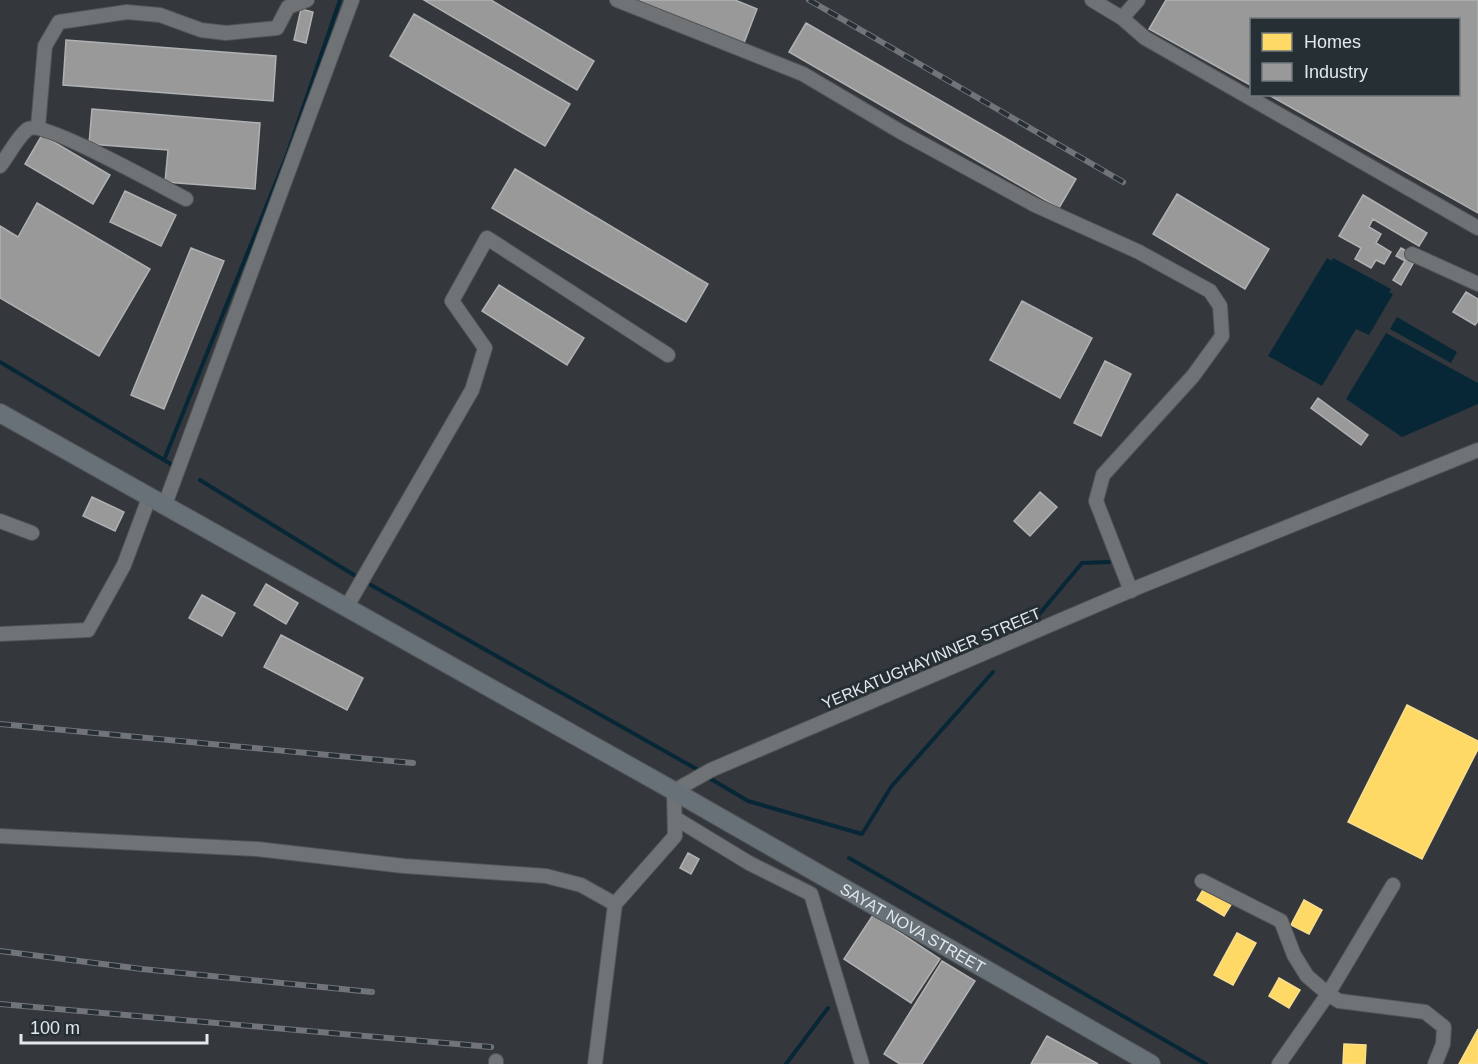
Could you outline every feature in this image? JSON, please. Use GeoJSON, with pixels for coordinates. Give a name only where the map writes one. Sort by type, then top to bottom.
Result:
{"type":"FeatureCollection","features":[{"type":"Feature","properties":{"kind":"main road","name":"SAYAT NOVA STREET"},"geometry":{"type":"LineString","coordinates":[[0,413],[674,791],[1151,1064]]}},
{"type":"Feature","properties":{"kind":"street"},"geometry":{"type":"LineString","coordinates":[[38,127],[45,46],[59,22],[127,12],[160,15],[201,30],[226,33],[277,28],[288,7],[307,0]]}},
{"type":"Feature","properties":{"kind":"street"},"geometry":{"type":"LineString","coordinates":[[617,0],[803,74],[901,132],[1035,205],[1139,252],[1210,291],[1220,306],[1222,336],[1193,376],[1103,476],[1096,501],[1131,591]]}},
{"type":"Feature","properties":{"kind":"street"},"geometry":{"type":"LineString","coordinates":[[1092,0],[1122,18],[1145,38],[1478,228]]}},
{"type":"Feature","properties":{"kind":"street"},"geometry":{"type":"LineString","coordinates":[[1122,18],[1138,0]]}},
{"type":"Feature","properties":{"kind":"street"},"geometry":{"type":"LineString","coordinates":[[0,634],[88,630],[124,565],[157,502],[346,2]]}},
{"type":"Feature","properties":{"kind":"street"},"geometry":{"type":"LineString","coordinates":[[0,166],[28,129],[38,127],[67,138],[186,199]]}},
{"type":"Feature","properties":{"kind":"street"},"geometry":{"type":"LineString","coordinates":[[346,608],[472,390],[486,348],[452,301],[487,238],[668,355]]}},
{"type":"Feature","properties":{"kind":"street"},"geometry":{"type":"LineString","coordinates":[[1412,254],[1478,284]]}},
{"type":"Feature","properties":{"kind":"street","name":"YERKATUGHAYINNER STREET"},"geometry":{"type":"LineString","coordinates":[[674,791],[711,770],[1131,591],[1478,450]]}},
{"type":"Feature","properties":{"kind":"street"},"geometry":{"type":"LineString","coordinates":[[0,521],[32,533]]}},
{"type":"Feature","properties":{"kind":"street"},"geometry":{"type":"LineString","coordinates":[[595,1064],[615,904],[675,836],[674,791]]}},
{"type":"Feature","properties":{"kind":"street"},"geometry":{"type":"LineString","coordinates":[[675,818],[749,863],[812,894],[862,1064]]}},
{"type":"Feature","properties":{"kind":"street"},"geometry":{"type":"LineString","coordinates":[[0,836],[257,849],[404,866],[546,876],[581,885],[615,904]]}},
{"type":"Feature","properties":{"kind":"street"},"geometry":{"type":"LineString","coordinates":[[1202,881],[1281,921],[1294,955],[1306,976],[1328,994],[1340,1001],[1425,1012],[1444,1027],[1443,1044],[1435,1064]]}},
{"type":"Feature","properties":{"kind":"street"},"geometry":{"type":"LineString","coordinates":[[1279,1064],[1328,994],[1393,885]]}},
{"type":"Feature","properties":{"kind":"water"},"geometry":{"type":"Polygon","coordinates":[[[1327,258],[1332,261],[1333,258],[1391,289],[1389,292],[1393,294],[1369,335],[1356,329],[1322,386],[1268,356],[1327,258]]]}},
{"type":"Feature","properties":{"kind":"water"},"geometry":{"type":"Polygon","coordinates":[[[1397,317],[1457,352],[1451,363],[1390,329],[1397,317]]]}},
{"type":"Feature","properties":{"kind":"water"},"geometry":{"type":"Polygon","coordinates":[[[1386,333],[1478,383],[1478,404],[1402,437],[1346,399],[1386,333]]]}},
{"type":"Feature","properties":{"kind":"building: Homes"},"geometry":{"type":"Polygon","coordinates":[[[1407,705],[1478,741],[1478,749],[1422,859],[1348,822],[1407,705]]]}},
{"type":"Feature","properties":{"kind":"building: Homes"},"geometry":{"type":"Polygon","coordinates":[[[1204,888],[1232,903],[1224,916],[1197,900],[1204,888]]]}},
{"type":"Feature","properties":{"kind":"building: Homes"},"geometry":{"type":"Polygon","coordinates":[[[1304,900],[1322,910],[1309,934],[1291,925],[1304,900]]]}},
{"type":"Feature","properties":{"kind":"building: Homes"},"geometry":{"type":"Polygon","coordinates":[[[1237,933],[1256,943],[1233,985],[1214,975],[1237,933]]]}},
{"type":"Feature","properties":{"kind":"building: Homes"},"geometry":{"type":"Polygon","coordinates":[[[1279,978],[1300,990],[1289,1008],[1269,996],[1279,978]]]}},
{"type":"Feature","properties":{"kind":"building: Homes"},"geometry":{"type":"Polygon","coordinates":[[[1478,1029],[1478,1064],[1459,1064],[1478,1029]]]}},
{"type":"Feature","properties":{"kind":"building: Homes"},"geometry":{"type":"Polygon","coordinates":[[[1344,1044],[1366,1045],[1365,1064],[1343,1064],[1344,1044]]]}},
{"type":"Feature","properties":{"kind":"building: Industry"},"geometry":{"type":"Polygon","coordinates":[[[424,0],[491,0],[594,61],[577,90],[424,0]]]}},
{"type":"Feature","properties":{"kind":"building: Industry"},"geometry":{"type":"Polygon","coordinates":[[[637,0],[735,0],[757,9],[744,43],[637,0]]]}},
{"type":"Feature","properties":{"kind":"building: Industry"},"geometry":{"type":"Polygon","coordinates":[[[1166,0],[1478,0],[1478,213],[1271,96],[1460,96],[1460,18],[1250,18],[1250,85],[1149,29],[1166,0]]]}},
{"type":"Feature","properties":{"kind":"building: Industry"},"geometry":{"type":"Polygon","coordinates":[[[301,9],[313,12],[306,43],[294,40],[301,9]]]}},
{"type":"Feature","properties":{"kind":"building: Industry"},"geometry":{"type":"Polygon","coordinates":[[[414,14],[570,104],[545,146],[390,56],[414,14]]]}},
{"type":"Feature","properties":{"kind":"building: Industry"},"geometry":{"type":"Polygon","coordinates":[[[806,23],[1076,179],[1059,208],[789,52],[806,23]]]}},
{"type":"Feature","properties":{"kind":"building: Industry"},"geometry":{"type":"Polygon","coordinates":[[[66,40],[276,56],[273,101],[63,85],[66,40]]]}},
{"type":"Feature","properties":{"kind":"building: Industry"},"geometry":{"type":"Polygon","coordinates":[[[92,109],[260,123],[255,189],[165,182],[168,150],[89,144],[92,109]]]}},
{"type":"Feature","properties":{"kind":"building: Industry"},"geometry":{"type":"Polygon","coordinates":[[[42,135],[110,175],[93,204],[25,164],[42,135]]]}},
{"type":"Feature","properties":{"kind":"building: Industry"},"geometry":{"type":"Polygon","coordinates":[[[515,169],[708,284],[686,322],[492,208],[515,169]]]}},
{"type":"Feature","properties":{"kind":"building: Industry"},"geometry":{"type":"Polygon","coordinates":[[[125,191],[176,215],[161,246],[110,222],[125,191]]]}},
{"type":"Feature","properties":{"kind":"building: Industry"},"geometry":{"type":"Polygon","coordinates":[[[1177,194],[1269,249],[1245,289],[1153,234],[1177,194]]]}},
{"type":"Feature","properties":{"kind":"building: Industry"},"geometry":{"type":"Polygon","coordinates":[[[1363,195],[1427,233],[1419,246],[1373,219],[1369,227],[1381,234],[1376,243],[1391,252],[1384,264],[1376,260],[1371,268],[1355,259],[1361,248],[1339,236],[1363,195]]]}},
{"type":"Feature","properties":{"kind":"building: Industry"},"geometry":{"type":"Polygon","coordinates":[[[37,203],[150,269],[99,356],[0,298],[0,226],[18,237],[37,203]]]}},
{"type":"Feature","properties":{"kind":"building: Industry"},"geometry":{"type":"Polygon","coordinates":[[[191,248],[224,261],[164,409],[131,395],[191,248]]]}},
{"type":"Feature","properties":{"kind":"building: Industry"},"geometry":{"type":"Polygon","coordinates":[[[1401,248],[1410,253],[1414,262],[1401,285],[1393,280],[1405,261],[1396,256],[1401,248]]]}},
{"type":"Feature","properties":{"kind":"building: Industry"},"geometry":{"type":"Polygon","coordinates":[[[499,285],[584,338],[567,365],[482,311],[499,285]]]}},
{"type":"Feature","properties":{"kind":"building: Industry"},"geometry":{"type":"Polygon","coordinates":[[[1466,292],[1478,299],[1478,321],[1475,325],[1453,312],[1466,292]]]}},
{"type":"Feature","properties":{"kind":"building: Industry"},"geometry":{"type":"Polygon","coordinates":[[[1022,301],[1092,338],[1060,398],[990,360],[1022,301]]]}},
{"type":"Feature","properties":{"kind":"building: Industry"},"geometry":{"type":"Polygon","coordinates":[[[1105,361],[1131,374],[1101,436],[1074,423],[1105,361]]]}},
{"type":"Feature","properties":{"kind":"building: Industry"},"geometry":{"type":"Polygon","coordinates":[[[1318,398],[1368,435],[1361,445],[1311,408],[1318,398]]]}},
{"type":"Feature","properties":{"kind":"building: Industry"},"geometry":{"type":"Polygon","coordinates":[[[1040,492],[1057,507],[1030,536],[1014,521],[1040,492]]]}},
{"type":"Feature","properties":{"kind":"building: Industry"},"geometry":{"type":"Polygon","coordinates":[[[92,497],[124,512],[115,531],[83,516],[92,497]]]}},
{"type":"Feature","properties":{"kind":"building: Industry"},"geometry":{"type":"Polygon","coordinates":[[[266,584],[298,603],[286,624],[254,605],[266,584]]]}},
{"type":"Feature","properties":{"kind":"building: Industry"},"geometry":{"type":"Polygon","coordinates":[[[202,595],[235,613],[222,636],[189,618],[202,595]]]}},
{"type":"Feature","properties":{"kind":"building: Industry"},"geometry":{"type":"Polygon","coordinates":[[[281,635],[363,678],[347,710],[264,667],[281,635]]]}},
{"type":"Feature","properties":{"kind":"building: Industry"},"geometry":{"type":"Polygon","coordinates":[[[688,853],[699,859],[691,874],[680,868],[688,853]]]}},
{"type":"Feature","properties":{"kind":"building: Industry"},"geometry":{"type":"Polygon","coordinates":[[[873,915],[940,959],[911,1003],[844,959],[873,915]]]}},
{"type":"Feature","properties":{"kind":"building: Industry"},"geometry":{"type":"Polygon","coordinates":[[[942,961],[975,981],[922,1064],[900,1064],[884,1054],[942,961]]]}},
{"type":"Feature","properties":{"kind":"building: Industry"},"geometry":{"type":"Polygon","coordinates":[[[1047,1036],[1098,1064],[1031,1064],[1047,1036]]]}},
{"type":"Feature","properties":{"kind":"waterway"},"geometry":{"type":"LineString","coordinates":[[164,460],[287,155],[340,0]]}},
{"type":"Feature","properties":{"kind":"waterway"},"geometry":{"type":"LineString","coordinates":[[0,362],[174,466]]}},
{"type":"Feature","properties":{"kind":"waterway"},"geometry":{"type":"LineString","coordinates":[[200,480],[354,575]]}},
{"type":"Feature","properties":{"kind":"waterway"},"geometry":{"type":"LineString","coordinates":[[1036,618],[1082,563],[1109,562]]}},
{"type":"Feature","properties":{"kind":"waterway"},"geometry":{"type":"LineString","coordinates":[[371,585],[700,771]]}},
{"type":"Feature","properties":{"kind":"waterway"},"geometry":{"type":"LineString","coordinates":[[706,776],[748,801],[862,834],[891,787],[993,672]]}},
{"type":"Feature","properties":{"kind":"waterway"},"geometry":{"type":"LineString","coordinates":[[849,858],[1206,1064]]}},
{"type":"Feature","properties":{"kind":"waterway"},"geometry":{"type":"LineString","coordinates":[[786,1064],[828,1008]]}},
{"type":"Feature","properties":{"kind":"railway"},"geometry":{"type":"LineString","coordinates":[[809,0],[1123,182]]}},
{"type":"Feature","properties":{"kind":"railway"},"geometry":{"type":"LineString","coordinates":[[0,724],[413,763]]}},
{"type":"Feature","properties":{"kind":"railway"},"geometry":{"type":"LineString","coordinates":[[0,951],[142,969],[372,992]]}},
{"type":"Feature","properties":{"kind":"railway"},"geometry":{"type":"LineString","coordinates":[[0,1004],[491,1047]]}}]}
